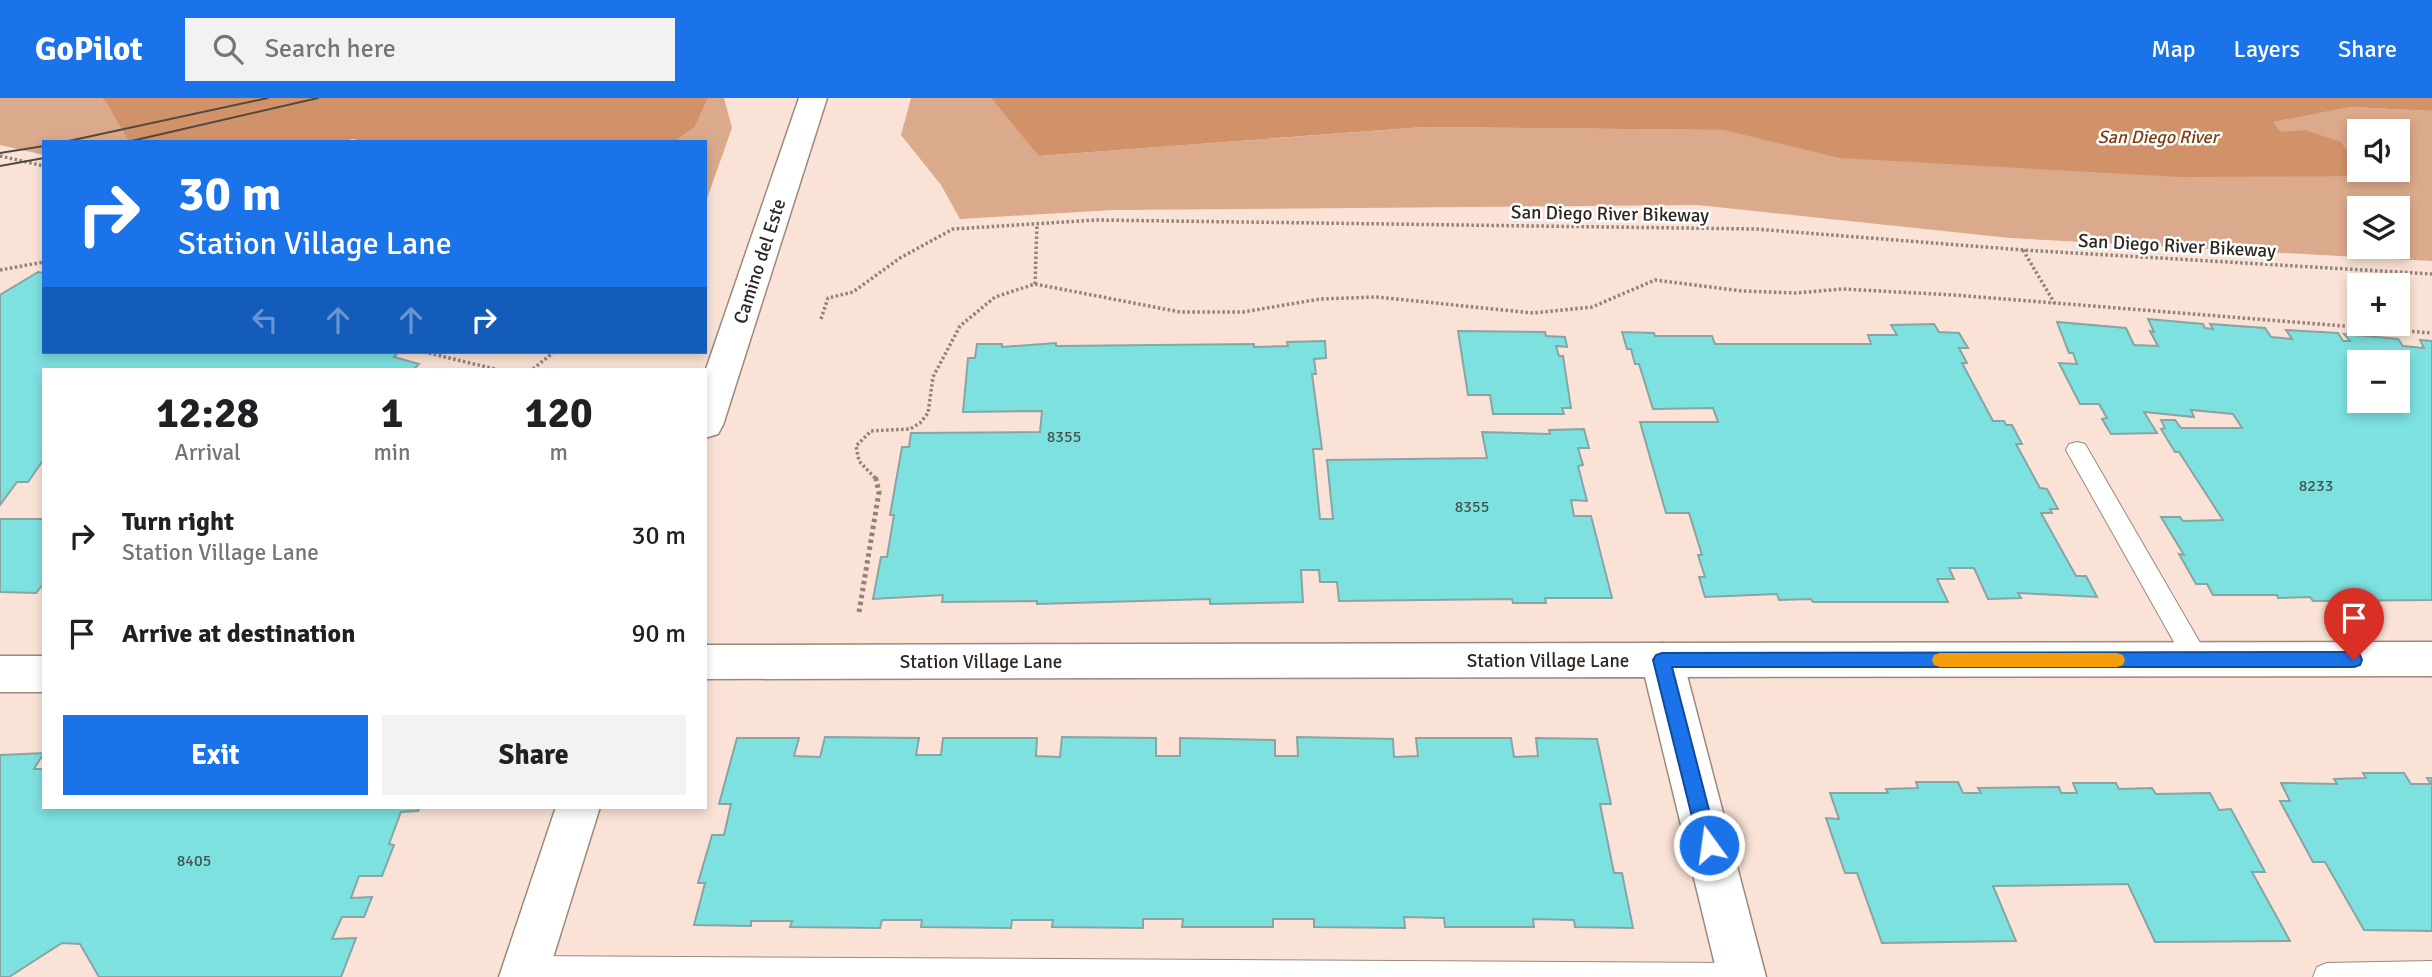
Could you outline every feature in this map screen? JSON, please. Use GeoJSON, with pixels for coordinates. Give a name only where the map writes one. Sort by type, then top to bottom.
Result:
{"type":"FeatureCollection","features":[{"type":"Feature","properties":{"kind":"street","name":"Camino del Este"},"geometry":{"type":"LineString","coordinates":[[707,419],[813,98]]}},
{"type":"Feature","properties":{"kind":"street","name":"Station Village Lane"},"geometry":{"type":"LineString","coordinates":[[707,662],[2432,659]]}},
{"type":"Feature","properties":{"kind":"street"},"geometry":{"type":"LineString","coordinates":[[1662,660],[1742,977]]}},
{"type":"Feature","properties":{"kind":"street"},"geometry":{"type":"LineString","coordinates":[[0,674],[42,674]]}},
{"type":"Feature","properties":{"kind":"street"},"geometry":{"type":"LineString","coordinates":[[524,974],[577,809]]}},
{"type":"Feature","properties":{"kind":"lane"},"geometry":{"type":"LineString","coordinates":[[2077,450],[2197,660]]}},
{"type":"Feature","properties":{"kind":"lane"},"geometry":{"type":"LineString","coordinates":[[524,974],[1730,977]]}},
{"type":"Feature","properties":{"kind":"lane"},"geometry":{"type":"LineString","coordinates":[[2327,977],[2432,975]]}},
{"type":"Feature","properties":{"kind":"path"},"geometry":{"type":"LineString","coordinates":[[0,156],[42,166]]}},
{"type":"Feature","properties":{"kind":"path","name":"San Diego River Bikeway"},"geometry":{"type":"LineString","coordinates":[[821,319],[828,298],[853,292],[900,258],[953,229],[1096,220],[1755,229],[2023,250],[2432,274]]}},
{"type":"Feature","properties":{"kind":"path"},"geometry":{"type":"LineString","coordinates":[[1035,284],[1037,224]]}},
{"type":"Feature","properties":{"kind":"path"},"geometry":{"type":"LineString","coordinates":[[2023,250],[2055,304]]}},
{"type":"Feature","properties":{"kind":"path"},"geometry":{"type":"LineString","coordinates":[[0,270],[42,262]]}},
{"type":"Feature","properties":{"kind":"path"},"geometry":{"type":"LineString","coordinates":[[859,612],[879,492],[876,479],[860,466],[855,455],[856,446],[871,431],[910,429],[920,423],[928,413],[933,377],[960,326],[995,297],[1035,284],[1180,312],[1243,312],[1320,299],[1376,297],[1432,300],[1481,309],[1533,313],[1592,307],[1656,280],[1742,291],[1796,293],[1854,290],[2432,333]]}},
{"type":"Feature","properties":{"kind":"path"},"geometry":{"type":"LineString","coordinates":[[432,354],[491,368]]}},
{"type":"Feature","properties":{"kind":"path"},"geometry":{"type":"LineString","coordinates":[[534,368],[552,354]]}},
{"type":"Feature","properties":{"kind":"shaded area"},"geometry":{"type":"Polygon","coordinates":[[[0,98],[105,99],[128,140],[42,140],[42,155],[0,145],[0,98]]]}},
{"type":"Feature","properties":{"kind":"shaded area"},"geometry":{"type":"Polygon","coordinates":[[[708,98],[724,98],[732,128],[707,198],[707,140],[677,140],[695,127],[708,98]]]}},
{"type":"Feature","properties":{"kind":"shaded area"},"geometry":{"type":"Polygon","coordinates":[[[911,98],[991,98],[1040,156],[1424,127],[1724,130],[2272,122],[2351,107],[2432,111],[2432,261],[2395,259],[2410,259],[2410,196],[2347,196],[2347,256],[2010,238],[1698,205],[1113,210],[960,219],[941,185],[901,135],[911,98]]]}},
{"type":"Feature","properties":{"kind":"water"},"geometry":{"type":"Polygon","coordinates":[[[101,98],[708,98],[695,127],[677,140],[128,140],[105,100],[101,98]]]}},
{"type":"Feature","properties":{"kind":"water","name":"San Diego River"},"geometry":{"type":"Polygon","coordinates":[[[991,98],[2432,98],[2432,111],[2351,107],[2273,122],[2281,132],[2305,130],[2341,142],[2347,151],[2347,176],[2180,177],[1840,158],[1724,130],[1424,127],[1039,156],[991,98]]]}},
{"type":"Feature","properties":{"kind":"building"},"geometry":{"type":"Polygon","coordinates":[[[38,272],[42,273],[42,354],[397,354],[394,357],[419,364],[415,368],[42,368],[42,462],[28,482],[17,482],[0,505],[0,295],[38,272]]]}},
{"type":"Feature","properties":{"kind":"building"},"geometry":{"type":"Polygon","coordinates":[[[2148,319],[2203,324],[2205,328],[2213,329],[2210,324],[2265,328],[2271,337],[2292,339],[2286,330],[2338,333],[2343,341],[2350,341],[2344,334],[2398,339],[2403,346],[2424,348],[2420,340],[2432,341],[2432,600],[2313,601],[2310,597],[2278,598],[2277,595],[2213,595],[2207,584],[2196,584],[2179,554],[2184,555],[2161,517],[2180,517],[2183,521],[2223,520],[2179,452],[2175,452],[2161,429],[2165,428],[2161,420],[2175,420],[2181,428],[2242,428],[2233,414],[2191,410],[2194,417],[2144,412],[2157,433],[2111,434],[2102,419],[2107,418],[2099,404],[2080,404],[2059,363],[2077,364],[2073,353],[2069,353],[2057,322],[2126,328],[2134,345],[2158,346],[2150,331],[2154,332],[2148,319]]]}},
{"type":"Feature","properties":{"kind":"building"},"geometry":{"type":"Polygon","coordinates":[[[1934,324],[1939,332],[1959,333],[1968,348],[1959,348],[1967,363],[1962,363],[1993,421],[2004,421],[2006,425],[2012,425],[2022,444],[2016,444],[2040,488],[2047,489],[2058,509],[2050,509],[2052,513],[2041,513],[2076,576],[2086,576],[2097,597],[2018,593],[2021,598],[1988,599],[1974,568],[1949,568],[1954,579],[1937,579],[1948,602],[1813,602],[1811,599],[1779,600],[1777,594],[1705,597],[1699,577],[1705,577],[1698,555],[1702,555],[1689,513],[1666,513],[1640,422],[1718,422],[1713,408],[1653,409],[1639,364],[1635,364],[1631,349],[1627,349],[1622,332],[1654,333],[1655,336],[1712,336],[1715,344],[1871,344],[1868,335],[1897,335],[1891,325],[1934,324]]]}},
{"type":"Feature","properties":{"kind":"building"},"geometry":{"type":"Polygon","coordinates":[[[1458,331],[1545,332],[1546,336],[1565,337],[1567,347],[1556,346],[1559,356],[1563,356],[1571,408],[1562,408],[1564,414],[1493,414],[1490,395],[1468,395],[1458,331]]]}},
{"type":"Feature","properties":{"kind":"building"},"geometry":{"type":"Polygon","coordinates":[[[1325,341],[1326,358],[1314,359],[1316,374],[1312,374],[1322,449],[1313,449],[1320,519],[1333,519],[1327,460],[1487,458],[1482,432],[1550,434],[1549,430],[1584,429],[1589,448],[1578,448],[1583,465],[1578,466],[1587,501],[1571,500],[1574,516],[1591,516],[1612,598],[1545,598],[1546,603],[1513,603],[1512,599],[1339,601],[1337,582],[1320,582],[1319,570],[1301,570],[1303,602],[1210,604],[1210,599],[1037,604],[1037,601],[942,602],[943,595],[873,599],[881,557],[887,557],[894,515],[890,515],[902,447],[909,447],[911,433],[1040,432],[1042,411],[963,412],[968,358],[975,358],[977,344],[1002,344],[1002,347],[1056,343],[1056,346],[1254,344],[1254,347],[1288,346],[1287,342],[1325,341]]]}},
{"type":"Feature","properties":{"kind":"building"},"geometry":{"type":"Polygon","coordinates":[[[0,519],[42,519],[42,586],[36,593],[0,592],[0,519]]]}},
{"type":"Feature","properties":{"kind":"building"},"geometry":{"type":"Polygon","coordinates":[[[825,737],[919,738],[916,755],[941,755],[943,738],[1037,738],[1036,756],[1060,757],[1062,737],[1156,738],[1156,756],[1180,756],[1180,738],[1275,740],[1275,756],[1298,756],[1297,737],[1393,739],[1394,757],[1418,756],[1416,738],[1511,738],[1514,757],[1538,756],[1536,738],[1597,739],[1611,804],[1600,804],[1614,873],[1622,873],[1633,928],[1575,927],[1574,920],[1533,919],[1534,927],[1445,927],[1444,918],[1404,917],[1405,928],[1314,927],[1314,919],[1273,919],[1273,927],[1182,927],[1183,919],[1143,919],[1143,928],[1052,927],[1053,920],[1012,920],[1011,928],[921,927],[922,920],[882,920],[880,928],[790,927],[792,921],[751,921],[751,926],[694,925],[705,883],[698,883],[712,835],[724,835],[731,804],[719,804],[737,738],[799,738],[794,756],[820,757],[825,737]]]}},
{"type":"Feature","properties":{"kind":"building"},"geometry":{"type":"Polygon","coordinates":[[[42,753],[34,769],[42,769],[42,809],[419,809],[401,812],[389,844],[394,845],[382,876],[359,876],[351,898],[372,897],[364,917],[342,917],[332,939],[356,938],[341,977],[99,977],[80,944],[62,943],[9,977],[0,977],[0,755],[42,753]]]}},
{"type":"Feature","properties":{"kind":"building"},"geometry":{"type":"Polygon","coordinates":[[[2363,773],[2404,773],[2411,784],[2431,784],[2427,778],[2432,778],[2432,931],[2364,930],[2325,862],[2313,862],[2280,801],[2290,801],[2281,783],[2337,784],[2334,779],[2366,778],[2363,773]]]}},
{"type":"Feature","properties":{"kind":"building"},"geometry":{"type":"Polygon","coordinates":[[[1916,782],[1958,782],[1963,793],[1981,793],[1978,788],[2059,787],[2061,793],[2077,793],[2073,783],[2116,783],[2119,789],[2152,788],[2156,794],[2210,793],[2219,810],[2231,809],[2265,872],[2252,872],[2290,941],[2155,942],[2128,884],[1993,886],[2016,941],[1882,943],[1857,873],[1845,873],[1826,818],[1839,819],[1830,793],[1888,793],[1886,789],[1918,788],[1916,782]]]}},
{"type":"Feature","properties":{"kind":"tram line"},"geometry":{"type":"LineString","coordinates":[[73,140],[268,98]]}},
{"type":"Feature","properties":{"kind":"tram line"},"geometry":{"type":"LineString","coordinates":[[136,140],[318,98]]}},
{"type":"Feature","properties":{"kind":"tram line"},"geometry":{"type":"LineString","coordinates":[[0,153],[42,146]]}},
{"type":"Feature","properties":{"kind":"tram line"},"geometry":{"type":"LineString","coordinates":[[0,166],[42,158]]}},
{"type":"Feature","properties":{"kind":"slow traffic"},"geometry":{"type":"LineString","coordinates":[[1940,660],[2117,660]]}},
{"type":"Feature","properties":{"kind":"route"},"geometry":{"type":"LineString","coordinates":[[1709,845],[1662,660],[2354,660]]}}]}
